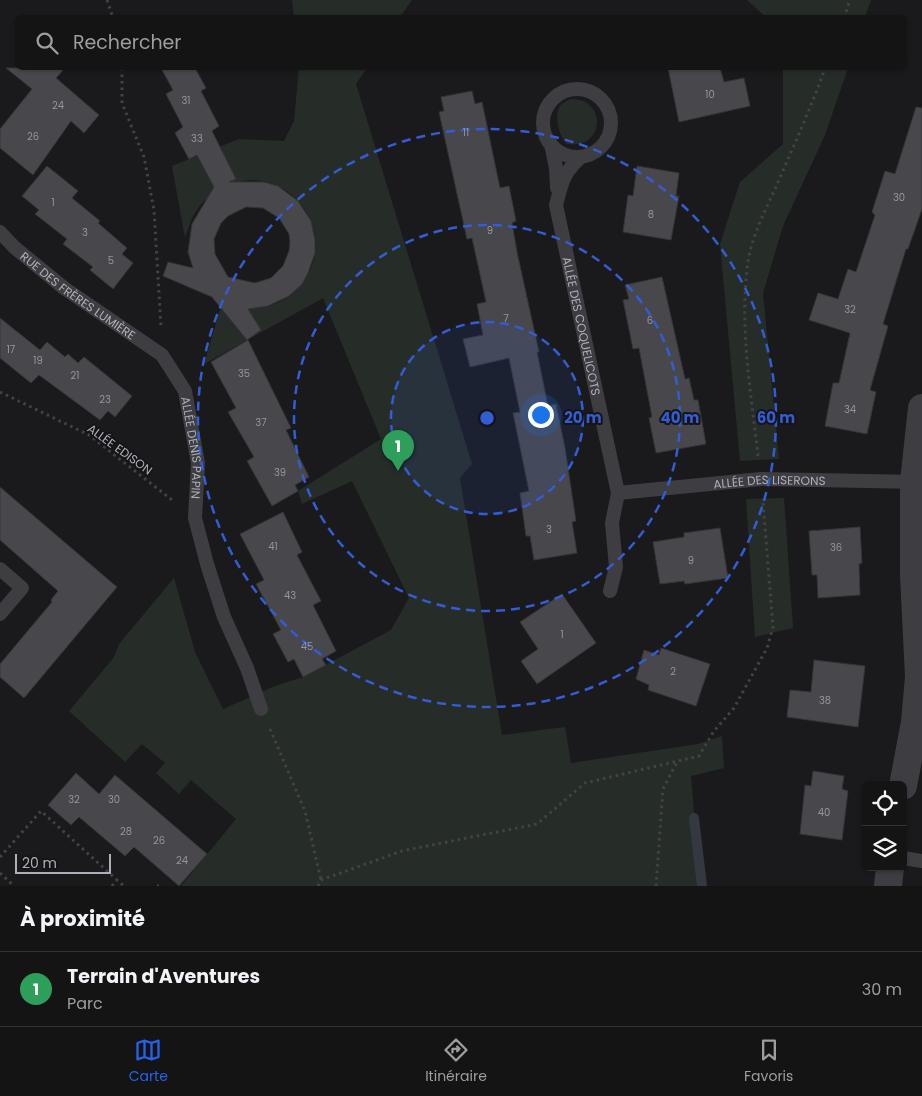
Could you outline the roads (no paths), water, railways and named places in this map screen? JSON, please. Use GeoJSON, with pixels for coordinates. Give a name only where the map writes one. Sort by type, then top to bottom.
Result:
{"type":"FeatureCollection","features":[{"type":"Feature","properties":{"kind":"street"},"geometry":{"type":"LineString","coordinates":[[904,781],[914,722],[919,677],[914,575],[922,408]]}},
{"type":"Feature","properties":{"kind":"street"},"geometry":{"type":"LineString","coordinates":[[888,886],[890,871]]}},
{"type":"Feature","properties":{"kind":"lane","name":"ALLÉE DES COQUELICOTS"},"geometry":{"type":"LineString","coordinates":[[556,205],[567,169],[581,157],[601,148],[611,128],[607,106],[601,98],[581,88],[559,93],[550,101],[545,111],[543,123],[545,134],[551,144],[556,168],[556,205],[618,493],[612,523],[616,567],[610,591]]}},
{"type":"Feature","properties":{"kind":"lane"},"geometry":{"type":"LineString","coordinates":[[551,144],[560,152],[581,157]]}},
{"type":"Feature","properties":{"kind":"lane","name":"RUE DES FRÈRES LUMIÈRE"},"geometry":{"type":"LineString","coordinates":[[0,232],[14,247],[64,288],[162,355]]}},
{"type":"Feature","properties":{"kind":"lane","name":"ALLÉE DENIS PAPIN"},"geometry":{"type":"LineString","coordinates":[[162,355],[184,391],[198,463],[195,518],[207,564],[224,617],[247,668],[261,708]]}},
{"type":"Feature","properties":{"kind":"lane","name":"ALLÉE DES LISERONS"},"geometry":{"type":"LineString","coordinates":[[618,493],[761,479],[918,482]]}},
{"type":"Feature","properties":{"kind":"lane"},"geometry":{"type":"LineString","coordinates":[[0,569],[22,588],[0,614]]}},
{"type":"Feature","properties":{"kind":"lane"},"geometry":{"type":"LineString","coordinates":[[907,859],[922,861]]}},
{"type":"Feature","properties":{"kind":"waterway"},"geometry":{"type":"LineString","coordinates":[[694,818],[702,886]]}},
{"type":"Feature","properties":{"kind":"place","name":"Terrain d'Aventures"},"geometry":{"type":"Point","coordinates":[398,471]}}]}
